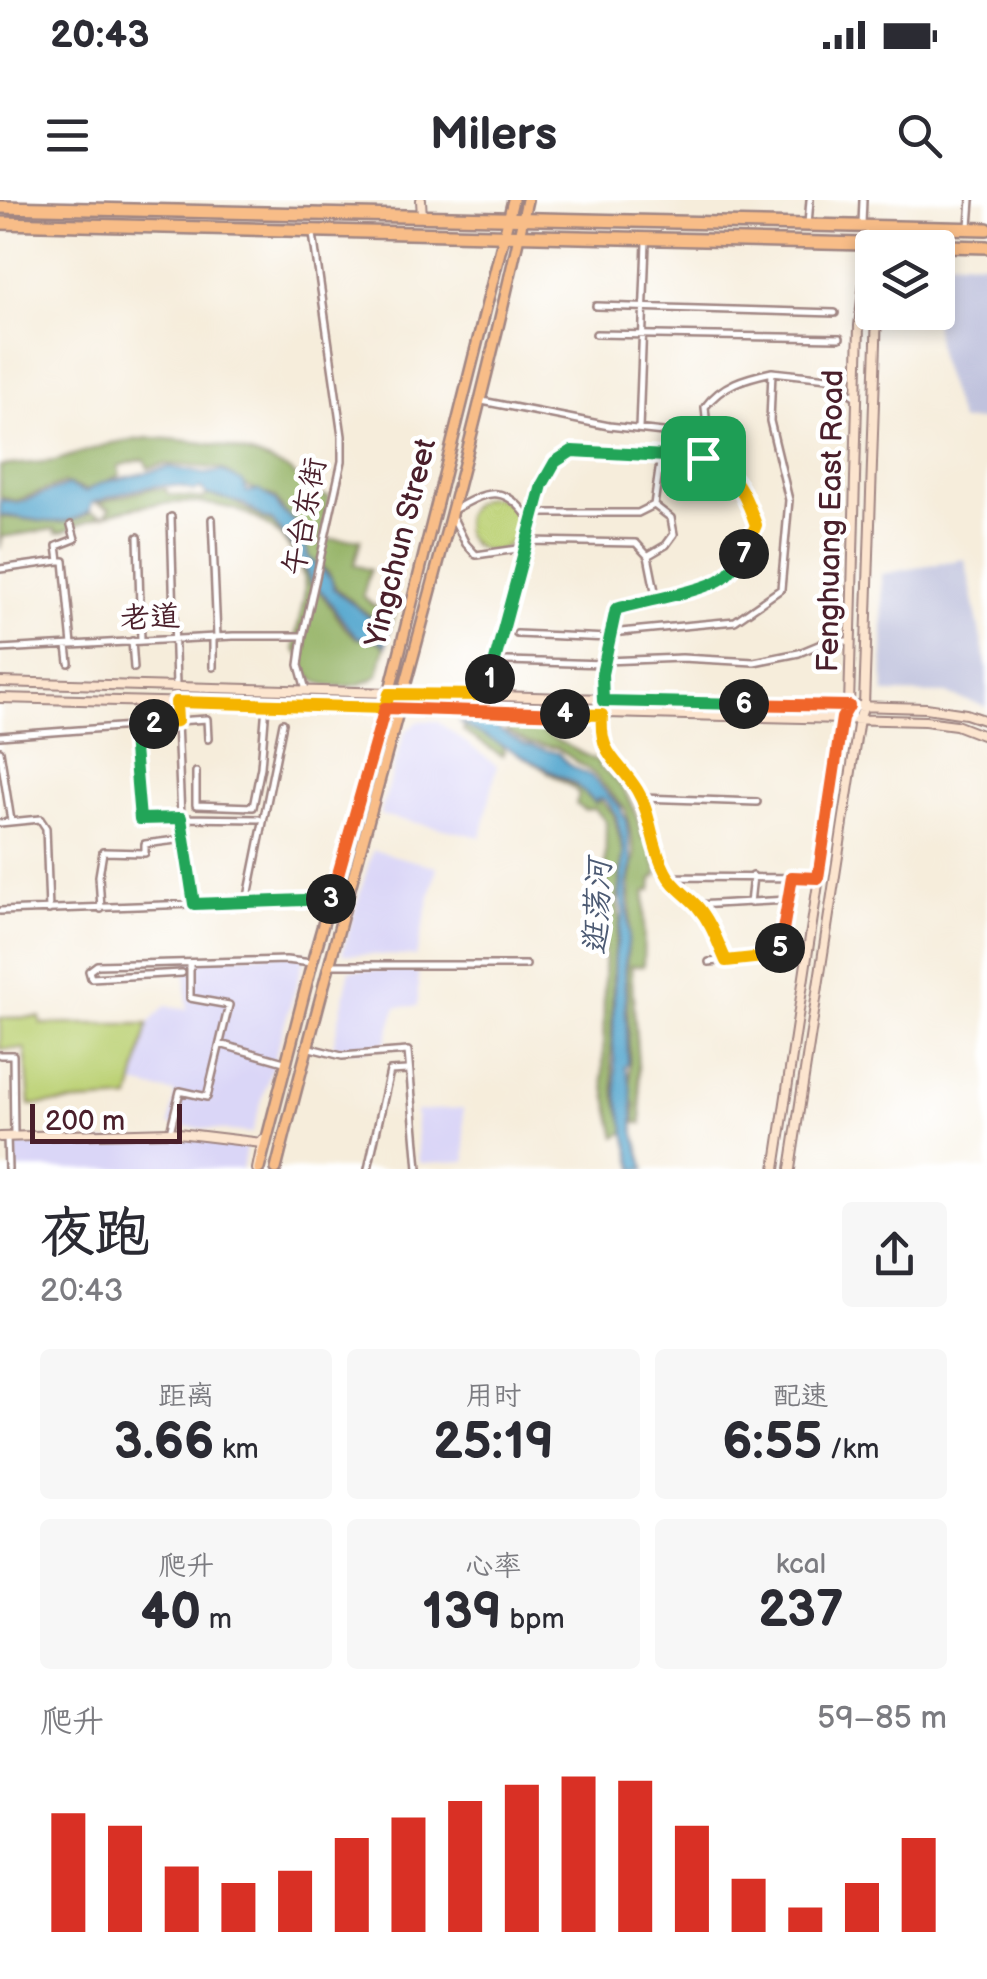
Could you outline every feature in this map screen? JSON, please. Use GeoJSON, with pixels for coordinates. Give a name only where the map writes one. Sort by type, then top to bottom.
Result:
{"type":"FeatureCollection","features":[{"type":"Feature","properties":{"kind":"highway"},"geometry":{"type":"LineString","coordinates":[[0,206],[987,229]]}},
{"type":"Feature","properties":{"kind":"highway"},"geometry":{"type":"LineString","coordinates":[[0,222],[855,244]]}},
{"type":"Feature","properties":{"kind":"highway"},"geometry":{"type":"LineString","coordinates":[[810,224],[820,235],[812,242]]}},
{"type":"Feature","properties":{"kind":"highway"},"geometry":{"type":"LineString","coordinates":[[945,230],[949,228]]}},
{"type":"Feature","properties":{"kind":"highway"},"geometry":{"type":"LineString","coordinates":[[955,246],[987,247]]}},
{"type":"Feature","properties":{"kind":"main road"},"geometry":{"type":"LineString","coordinates":[[513,200],[516,218]]}},
{"type":"Feature","properties":{"kind":"main road"},"geometry":{"type":"LineString","coordinates":[[516,218],[527,200]]}},
{"type":"Feature","properties":{"kind":"main road","name":"Yingchun Street"},"geometry":{"type":"LineString","coordinates":[[258,1169],[389,694],[506,234],[516,218]]}},
{"type":"Feature","properties":{"kind":"main road","name":"Yingchun Street"},"geometry":{"type":"LineString","coordinates":[[277,1169],[327,965],[399,709],[479,400],[520,234],[516,218]]}},
{"type":"Feature","properties":{"kind":"street"},"geometry":{"type":"LineString","coordinates":[[421,200],[422,217]]}},
{"type":"Feature","properties":{"kind":"street"},"geometry":{"type":"LineString","coordinates":[[810,200],[810,224]]}},
{"type":"Feature","properties":{"kind":"street"},"geometry":{"type":"LineString","coordinates":[[863,200],[866,227]]}},
{"type":"Feature","properties":{"kind":"street"},"geometry":{"type":"LineString","coordinates":[[969,229],[971,200]]}},
{"type":"Feature","properties":{"kind":"street","name":"午台东街"},"geometry":{"type":"LineString","coordinates":[[306,691],[299,665],[303,636],[342,461],[342,436],[312,231]]}},
{"type":"Feature","properties":{"kind":"street"},"geometry":{"type":"LineString","coordinates":[[639,429],[646,238]]}},
{"type":"Feature","properties":{"kind":"street"},"geometry":{"type":"LineString","coordinates":[[596,306],[836,313]]}},
{"type":"Feature","properties":{"kind":"street","name":"Fenghuang East Road"},"geometry":{"type":"LineString","coordinates":[[775,1169],[842,718],[849,706],[860,330]]}},
{"type":"Feature","properties":{"kind":"street","name":"Fenghuang East Road"},"geometry":{"type":"LineString","coordinates":[[790,1169],[864,706],[876,330]]}},
{"type":"Feature","properties":{"kind":"street"},"geometry":{"type":"LineString","coordinates":[[596,334],[840,338]]}},
{"type":"Feature","properties":{"kind":"street"},"geometry":{"type":"LineString","coordinates":[[517,634],[610,635],[735,621],[781,589],[789,500],[770,421],[772,372]]}},
{"type":"Feature","properties":{"kind":"street"},"geometry":{"type":"LineString","coordinates":[[703,458],[708,437],[705,407],[716,392],[772,372],[828,378],[856,397]]}},
{"type":"Feature","properties":{"kind":"street"},"geometry":{"type":"LineString","coordinates":[[479,400],[639,429],[708,437]]}},
{"type":"Feature","properties":{"kind":"street"},"geometry":{"type":"LineString","coordinates":[[485,695],[542,485],[565,453],[703,458],[726,466],[748,501],[756,525],[743,556],[723,578],[698,589],[656,596],[616,609],[604,662],[601,732],[606,753],[641,798],[656,855],[667,877],[696,904],[713,927],[726,961]]}},
{"type":"Feature","properties":{"kind":"street"},"geometry":{"type":"LineString","coordinates":[[654,505],[661,456]]}},
{"type":"Feature","properties":{"kind":"street"},"geometry":{"type":"LineString","coordinates":[[531,520],[521,505],[505,495],[489,492],[450,512],[476,555],[526,545],[636,543],[648,556],[656,596]]}},
{"type":"Feature","properties":{"kind":"street"},"geometry":{"type":"LineString","coordinates":[[534,512],[638,513],[654,505]]}},
{"type":"Feature","properties":{"kind":"street"},"geometry":{"type":"LineString","coordinates":[[648,556],[666,545],[674,534],[671,518],[654,505]]}},
{"type":"Feature","properties":{"kind":"street"},"geometry":{"type":"LineString","coordinates":[[172,517],[176,686]]}},
{"type":"Feature","properties":{"kind":"street"},"geometry":{"type":"LineString","coordinates":[[212,519],[214,667]]}},
{"type":"Feature","properties":{"kind":"street"},"geometry":{"type":"LineString","coordinates":[[59,561],[57,546],[75,539],[70,525]]}},
{"type":"Feature","properties":{"kind":"street"},"geometry":{"type":"LineString","coordinates":[[138,537],[141,641]]}},
{"type":"Feature","properties":{"kind":"street"},"geometry":{"type":"LineString","coordinates":[[0,570],[64,561],[68,662]]}},
{"type":"Feature","properties":{"kind":"street","name":"老道"},"geometry":{"type":"LineString","coordinates":[[0,649],[303,636]]}},
{"type":"Feature","properties":{"kind":"street"},"geometry":{"type":"LineString","coordinates":[[507,661],[682,658],[754,662],[799,652],[828,640],[850,641]]}},
{"type":"Feature","properties":{"kind":"street"},"geometry":{"type":"LineString","coordinates":[[132,642],[134,668]]}},
{"type":"Feature","properties":{"kind":"street"},"geometry":{"type":"LineString","coordinates":[[39,647],[40,659]]}},
{"type":"Feature","properties":{"kind":"street"},"geometry":{"type":"LineString","coordinates":[[0,682],[944,709],[987,720]]}},
{"type":"Feature","properties":{"kind":"street"},"geometry":{"type":"LineString","coordinates":[[0,698],[925,721],[987,737]]}},
{"type":"Feature","properties":{"kind":"street"},"geometry":{"type":"LineString","coordinates":[[176,702],[181,818],[194,904]]}},
{"type":"Feature","properties":{"kind":"street"},"geometry":{"type":"LineString","coordinates":[[196,772],[196,805],[253,806],[266,705]]}},
{"type":"Feature","properties":{"kind":"street"},"geometry":{"type":"LineString","coordinates":[[0,736],[207,720],[208,739]]}},
{"type":"Feature","properties":{"kind":"street"},"geometry":{"type":"LineString","coordinates":[[247,902],[283,723]]}},
{"type":"Feature","properties":{"kind":"street"},"geometry":{"type":"LineString","coordinates":[[132,726],[140,819],[259,819]]}},
{"type":"Feature","properties":{"kind":"street"},"geometry":{"type":"LineString","coordinates":[[1,755],[10,821]]}},
{"type":"Feature","properties":{"kind":"street"},"geometry":{"type":"LineString","coordinates":[[641,798],[757,802]]}},
{"type":"Feature","properties":{"kind":"street"},"geometry":{"type":"LineString","coordinates":[[0,802],[8,802]]}},
{"type":"Feature","properties":{"kind":"street"},"geometry":{"type":"LineString","coordinates":[[0,813],[10,812]]}},
{"type":"Feature","properties":{"kind":"street"},"geometry":{"type":"LineString","coordinates":[[0,822],[40,820],[46,828],[48,910]]}},
{"type":"Feature","properties":{"kind":"street"},"geometry":{"type":"LineString","coordinates":[[101,909],[99,876],[103,852],[145,853],[145,844],[184,839]]}},
{"type":"Feature","properties":{"kind":"street"},"geometry":{"type":"LineString","coordinates":[[750,903],[753,876]]}},
{"type":"Feature","properties":{"kind":"street"},"geometry":{"type":"LineString","coordinates":[[667,877],[818,878]]}},
{"type":"Feature","properties":{"kind":"street"},"geometry":{"type":"LineString","coordinates":[[709,962],[780,952],[792,877]]}},
{"type":"Feature","properties":{"kind":"street"},"geometry":{"type":"LineString","coordinates":[[0,911],[330,899]]}},
{"type":"Feature","properties":{"kind":"street"},"geometry":{"type":"LineString","coordinates":[[696,904],[789,900]]}},
{"type":"Feature","properties":{"kind":"street"},"geometry":{"type":"LineString","coordinates":[[182,973],[91,978],[88,971],[96,965],[286,960],[312,963]]}},
{"type":"Feature","properties":{"kind":"street"},"geometry":{"type":"LineString","coordinates":[[170,1132],[180,1091],[207,1096],[230,1005],[190,998],[190,965]]}},
{"type":"Feature","properties":{"kind":"street"},"geometry":{"type":"LineString","coordinates":[[327,965],[526,965]]}},
{"type":"Feature","properties":{"kind":"street"},"geometry":{"type":"LineString","coordinates":[[220,1044],[285,1062]]}},
{"type":"Feature","properties":{"kind":"street"},"geometry":{"type":"LineString","coordinates":[[306,1047],[342,1056],[408,1051],[418,1169]]}},
{"type":"Feature","properties":{"kind":"street"},"geometry":{"type":"LineString","coordinates":[[0,1055],[13,1055],[8,1169]]}},
{"type":"Feature","properties":{"kind":"street"},"geometry":{"type":"LineString","coordinates":[[368,1169],[390,1071],[407,1070]]}},
{"type":"Feature","properties":{"kind":"street"},"geometry":{"type":"LineString","coordinates":[[7,1137],[170,1132],[262,1142]]}},
{"type":"Feature","properties":{"kind":"street"},"geometry":{"type":"LineString","coordinates":[[258,1169],[262,1142],[268,1132]]}},
{"type":"Feature","properties":{"kind":"shaded area"},"geometry":{"type":"Polygon","coordinates":[[[955,261],[987,262],[987,420],[960,421],[939,358],[935,330],[955,330],[955,261]]]}},
{"type":"Feature","properties":{"kind":"shaded area"},"geometry":{"type":"Polygon","coordinates":[[[965,559],[987,669],[987,707],[946,694],[884,693],[882,574],[965,559]]]}},
{"type":"Feature","properties":{"kind":"shaded area"},"geometry":{"type":"Polygon","coordinates":[[[419,721],[437,721],[497,766],[481,837],[380,815],[405,732],[419,721]]]}},
{"type":"Feature","properties":{"kind":"shaded area"},"geometry":{"type":"Polygon","coordinates":[[[373,850],[437,867],[416,956],[342,954],[373,850]]]}},
{"type":"Feature","properties":{"kind":"shaded area"},"geometry":{"type":"Polygon","coordinates":[[[306,952],[252,1133],[169,1125],[175,1093],[133,1084],[148,1024],[165,1006],[187,1009],[185,958],[306,952]]]}},
{"type":"Feature","properties":{"kind":"shaded area"},"geometry":{"type":"Polygon","coordinates":[[[350,970],[418,971],[418,1006],[396,1007],[386,1041],[362,1051],[333,1046],[350,970]]]}},
{"type":"Feature","properties":{"kind":"shaded area"},"geometry":{"type":"Polygon","coordinates":[[[463,1108],[466,1161],[419,1163],[416,1111],[463,1108]]]}},
{"type":"Feature","properties":{"kind":"shaded area"},"geometry":{"type":"Polygon","coordinates":[[[200,1138],[246,1147],[242,1169],[16,1169],[15,1145],[200,1138]]]}},
{"type":"Feature","properties":{"kind":"green space"},"geometry":{"type":"Polygon","coordinates":[[[148,438],[201,443],[252,454],[285,468],[329,497],[321,540],[361,539],[354,565],[370,570],[363,596],[372,605],[395,613],[391,624],[369,615],[336,588],[329,573],[309,557],[301,526],[287,515],[275,497],[248,487],[222,469],[167,464],[148,468],[144,459],[118,466],[120,475],[86,490],[64,483],[16,501],[0,497],[0,466],[54,461],[112,443],[148,438]]]}},
{"type":"Feature","properties":{"kind":"green space"},"geometry":{"type":"Polygon","coordinates":[[[150,489],[166,489],[168,494],[230,500],[274,524],[297,553],[310,584],[321,593],[345,628],[357,638],[378,641],[385,647],[378,675],[345,686],[311,678],[295,650],[304,581],[289,547],[265,524],[235,510],[200,503],[127,509],[105,516],[110,508],[97,503],[150,489]]]}},
{"type":"Feature","properties":{"kind":"green space"},"geometry":{"type":"Polygon","coordinates":[[[491,497],[510,505],[518,524],[510,543],[491,551],[472,543],[464,524],[472,505],[491,497]]]}},
{"type":"Feature","properties":{"kind":"green space"},"geometry":{"type":"Polygon","coordinates":[[[91,512],[104,516],[63,532],[56,533],[55,529],[1,537],[0,549],[0,517],[58,522],[91,512]]]}},
{"type":"Feature","properties":{"kind":"green space"},"geometry":{"type":"Polygon","coordinates":[[[505,723],[537,724],[543,733],[599,762],[599,767],[616,780],[628,798],[642,839],[648,837],[658,874],[652,879],[651,890],[645,892],[643,966],[631,966],[642,1123],[635,1123],[635,1103],[631,1100],[626,969],[635,855],[626,810],[593,773],[557,748],[529,743],[506,731],[512,728],[505,723]]]}},
{"type":"Feature","properties":{"kind":"green space"},"geometry":{"type":"Polygon","coordinates":[[[464,727],[505,741],[521,755],[504,744],[502,756],[463,731],[464,727]]]}},
{"type":"Feature","properties":{"kind":"green space"},"geometry":{"type":"Polygon","coordinates":[[[522,756],[580,789],[596,804],[599,799],[613,813],[623,852],[617,902],[620,921],[613,954],[611,1061],[615,1095],[626,1132],[616,1137],[603,1079],[606,822],[595,809],[584,810],[576,804],[579,794],[574,789],[522,756]]]}},
{"type":"Feature","properties":{"kind":"green space"},"geometry":{"type":"Polygon","coordinates":[[[40,1017],[41,1024],[148,1024],[130,1099],[30,1105],[25,1049],[0,1049],[0,1018],[40,1017]]]}},
{"type":"Feature","properties":{"kind":"water"},"geometry":{"type":"Polygon","coordinates":[[[170,467],[205,474],[222,471],[243,482],[247,492],[258,490],[275,500],[282,512],[299,525],[308,557],[331,578],[334,589],[369,617],[390,625],[386,646],[379,640],[358,637],[347,626],[325,595],[311,583],[297,551],[272,520],[244,504],[206,494],[201,489],[157,486],[130,491],[92,503],[90,510],[80,517],[58,522],[0,515],[0,500],[18,503],[68,485],[85,492],[101,483],[170,467]]]}},
{"type":"Feature","properties":{"kind":"water"},"geometry":{"type":"Polygon","coordinates":[[[458,722],[494,724],[526,745],[558,753],[568,764],[591,776],[620,807],[626,821],[632,865],[627,885],[629,936],[624,970],[628,1064],[625,1067],[645,1169],[634,1169],[617,1095],[613,1043],[615,954],[623,914],[620,895],[624,851],[616,814],[606,800],[599,798],[595,802],[575,784],[458,722]]]}},
{"type":"Feature","properties":{"kind":"route"},"geometry":{"type":"LineString","coordinates":[[703,458],[572,451],[555,462],[542,485],[531,520],[485,695],[389,694],[385,708],[176,702],[177,721],[132,726],[140,819],[181,818],[194,904],[330,899],[385,708],[602,715],[606,753],[641,798],[652,828],[656,855],[667,877],[696,904],[713,927],[726,961],[780,952],[792,877],[818,878],[842,718],[849,706],[603,701],[602,674],[616,609],[656,596],[698,589],[723,578],[743,556],[756,525],[748,501],[726,466],[703,458]]}},
{"type":"Feature","properties":{"kind":"water label","name":"逛荡河"},"geometry":{"type":"Point","coordinates":[598,907]}}]}
